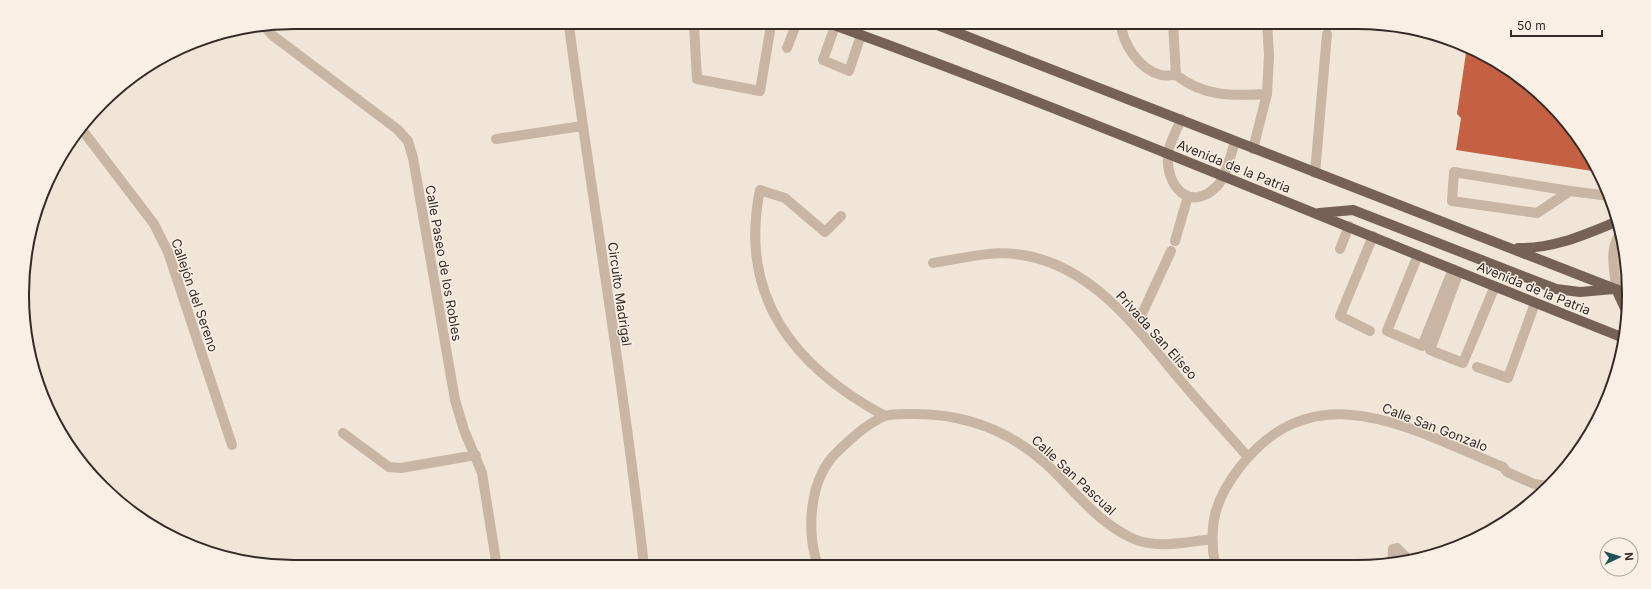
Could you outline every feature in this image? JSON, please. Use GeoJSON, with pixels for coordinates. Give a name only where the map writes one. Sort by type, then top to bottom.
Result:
{"type":"FeatureCollection","features":[{"type":"Feature","properties":{"kind":"main road","name":"Avenida de la Patria"},"geometry":{"type":"LineString","coordinates":[[844,29],[1168,153],[1619,336]]}},
{"type":"Feature","properties":{"kind":"main road","name":"Avenida de la Patria"},"geometry":{"type":"LineString","coordinates":[[948,29],[1622,291]]}},
{"type":"Feature","properties":{"kind":"main road"},"geometry":{"type":"LineString","coordinates":[[959,29],[968,37]]}},
{"type":"Feature","properties":{"kind":"main road"},"geometry":{"type":"LineString","coordinates":[[1317,213],[1353,210],[1556,289],[1580,292],[1616,289],[1622,301]]}},
{"type":"Feature","properties":{"kind":"main road"},"geometry":{"type":"LineString","coordinates":[[1509,247],[1538,248],[1560,243],[1612,223]]}},
{"type":"Feature","properties":{"kind":"street","name":"Circuito Madrigal"},"geometry":{"type":"LineString","coordinates":[[569,29],[582,126],[632,460],[643,560]]}},
{"type":"Feature","properties":{"kind":"street"},"geometry":{"type":"LineString","coordinates":[[694,29],[697,79],[760,91],[770,29]]}},
{"type":"Feature","properties":{"kind":"street"},"geometry":{"type":"LineString","coordinates":[[787,48],[794,29]]}},
{"type":"Feature","properties":{"kind":"street"},"geometry":{"type":"LineString","coordinates":[[832,29],[823,60],[850,71],[861,35]]}},
{"type":"Feature","properties":{"kind":"street"},"geometry":{"type":"LineString","coordinates":[[1122,29],[1126,43],[1136,58],[1149,70],[1161,75],[1176,75],[1189,85],[1212,92],[1236,96],[1267,94]]}},
{"type":"Feature","properties":{"kind":"street"},"geometry":{"type":"LineString","coordinates":[[1173,29],[1176,75]]}},
{"type":"Feature","properties":{"kind":"street"},"geometry":{"type":"LineString","coordinates":[[1253,149],[1267,94],[1269,55],[1267,29]]}},
{"type":"Feature","properties":{"kind":"street","name":"Calle Paseo de los Robles"},"geometry":{"type":"LineString","coordinates":[[268,31],[272,35],[398,129],[408,141],[415,166],[455,400],[464,430],[476,455],[482,473],[496,560]]}},
{"type":"Feature","properties":{"kind":"street"},"geometry":{"type":"LineString","coordinates":[[1315,173],[1327,34]]}},
{"type":"Feature","properties":{"kind":"street"},"geometry":{"type":"LineString","coordinates":[[1181,119],[1168,153],[1168,173],[1174,187],[1188,196],[1202,196],[1219,185],[1236,142]]}},
{"type":"Feature","properties":{"kind":"street"},"geometry":{"type":"LineString","coordinates":[[496,139],[582,126]]}},
{"type":"Feature","properties":{"kind":"street","name":"Callejón del Sereno"},"geometry":{"type":"LineString","coordinates":[[84,133],[154,224],[168,252],[232,445]]}},
{"type":"Feature","properties":{"kind":"street"},"geometry":{"type":"LineString","coordinates":[[1570,191],[1537,212],[1452,201],[1454,172],[1603,195]]}},
{"type":"Feature","properties":{"kind":"street"},"geometry":{"type":"LineString","coordinates":[[840,216],[825,232],[785,198],[760,190],[755,215],[755,242],[760,278],[772,313],[794,347],[823,374],[862,403],[885,416]]}},
{"type":"Feature","properties":{"kind":"street"},"geometry":{"type":"LineString","coordinates":[[1136,327],[1173,246],[1188,196]]}},
{"type":"Feature","properties":{"kind":"street"},"geometry":{"type":"LineString","coordinates":[[1340,249],[1349,226]]}},
{"type":"Feature","properties":{"kind":"street"},"geometry":{"type":"LineString","coordinates":[[1370,331],[1340,316],[1373,236]]}},
{"type":"Feature","properties":{"kind":"street"},"geometry":{"type":"LineString","coordinates":[[1616,240],[1613,251],[1616,289],[1622,287]]}},
{"type":"Feature","properties":{"kind":"street","name":"Privada San Elíseo"},"geometry":{"type":"LineString","coordinates":[[933,263],[971,256],[1014,254],[1045,261],[1080,276],[1119,309],[1136,327],[1248,457]]}},
{"type":"Feature","properties":{"kind":"street"},"geometry":{"type":"LineString","coordinates":[[1418,254],[1387,331],[1422,346],[1456,270]]}},
{"type":"Feature","properties":{"kind":"street"},"geometry":{"type":"LineString","coordinates":[[1456,270],[1430,350],[1463,363],[1495,286]]}},
{"type":"Feature","properties":{"kind":"street"},"geometry":{"type":"LineString","coordinates":[[1478,367],[1508,378],[1535,303]]}},
{"type":"Feature","properties":{"kind":"street","name":"Calle San Gonzalo"},"geometry":{"type":"LineString","coordinates":[[1214,560],[1212,539],[1215,509],[1220,496],[1248,457],[1274,434],[1299,421],[1314,416],[1349,413],[1376,417],[1395,423],[1503,467],[1506,472],[1534,484],[1541,485]]}},
{"type":"Feature","properties":{"kind":"street","name":"Calle San Pascual"},"geometry":{"type":"LineString","coordinates":[[817,560],[811,527],[814,495],[829,460],[858,432],[885,416],[901,414],[931,414],[967,420],[1001,433],[1022,444],[1045,463],[1102,519],[1114,529],[1135,540],[1155,543],[1176,543],[1212,539]]}},
{"type":"Feature","properties":{"kind":"street"},"geometry":{"type":"LineString","coordinates":[[343,433],[389,467],[402,468],[476,455]]}},
{"type":"Feature","properties":{"kind":"street"},"geometry":{"type":"LineString","coordinates":[[1391,558],[1391,553],[1393,549],[1397,548],[1405,556]]}},
{"type":"Feature","properties":{"kind":"building"},"geometry":{"type":"Polygon","coordinates":[[[1466,53],[1504,74],[1532,95],[1556,119],[1567,133],[1591,171],[1456,150],[1461,118],[1457,114],[1466,53]]]}}]}
